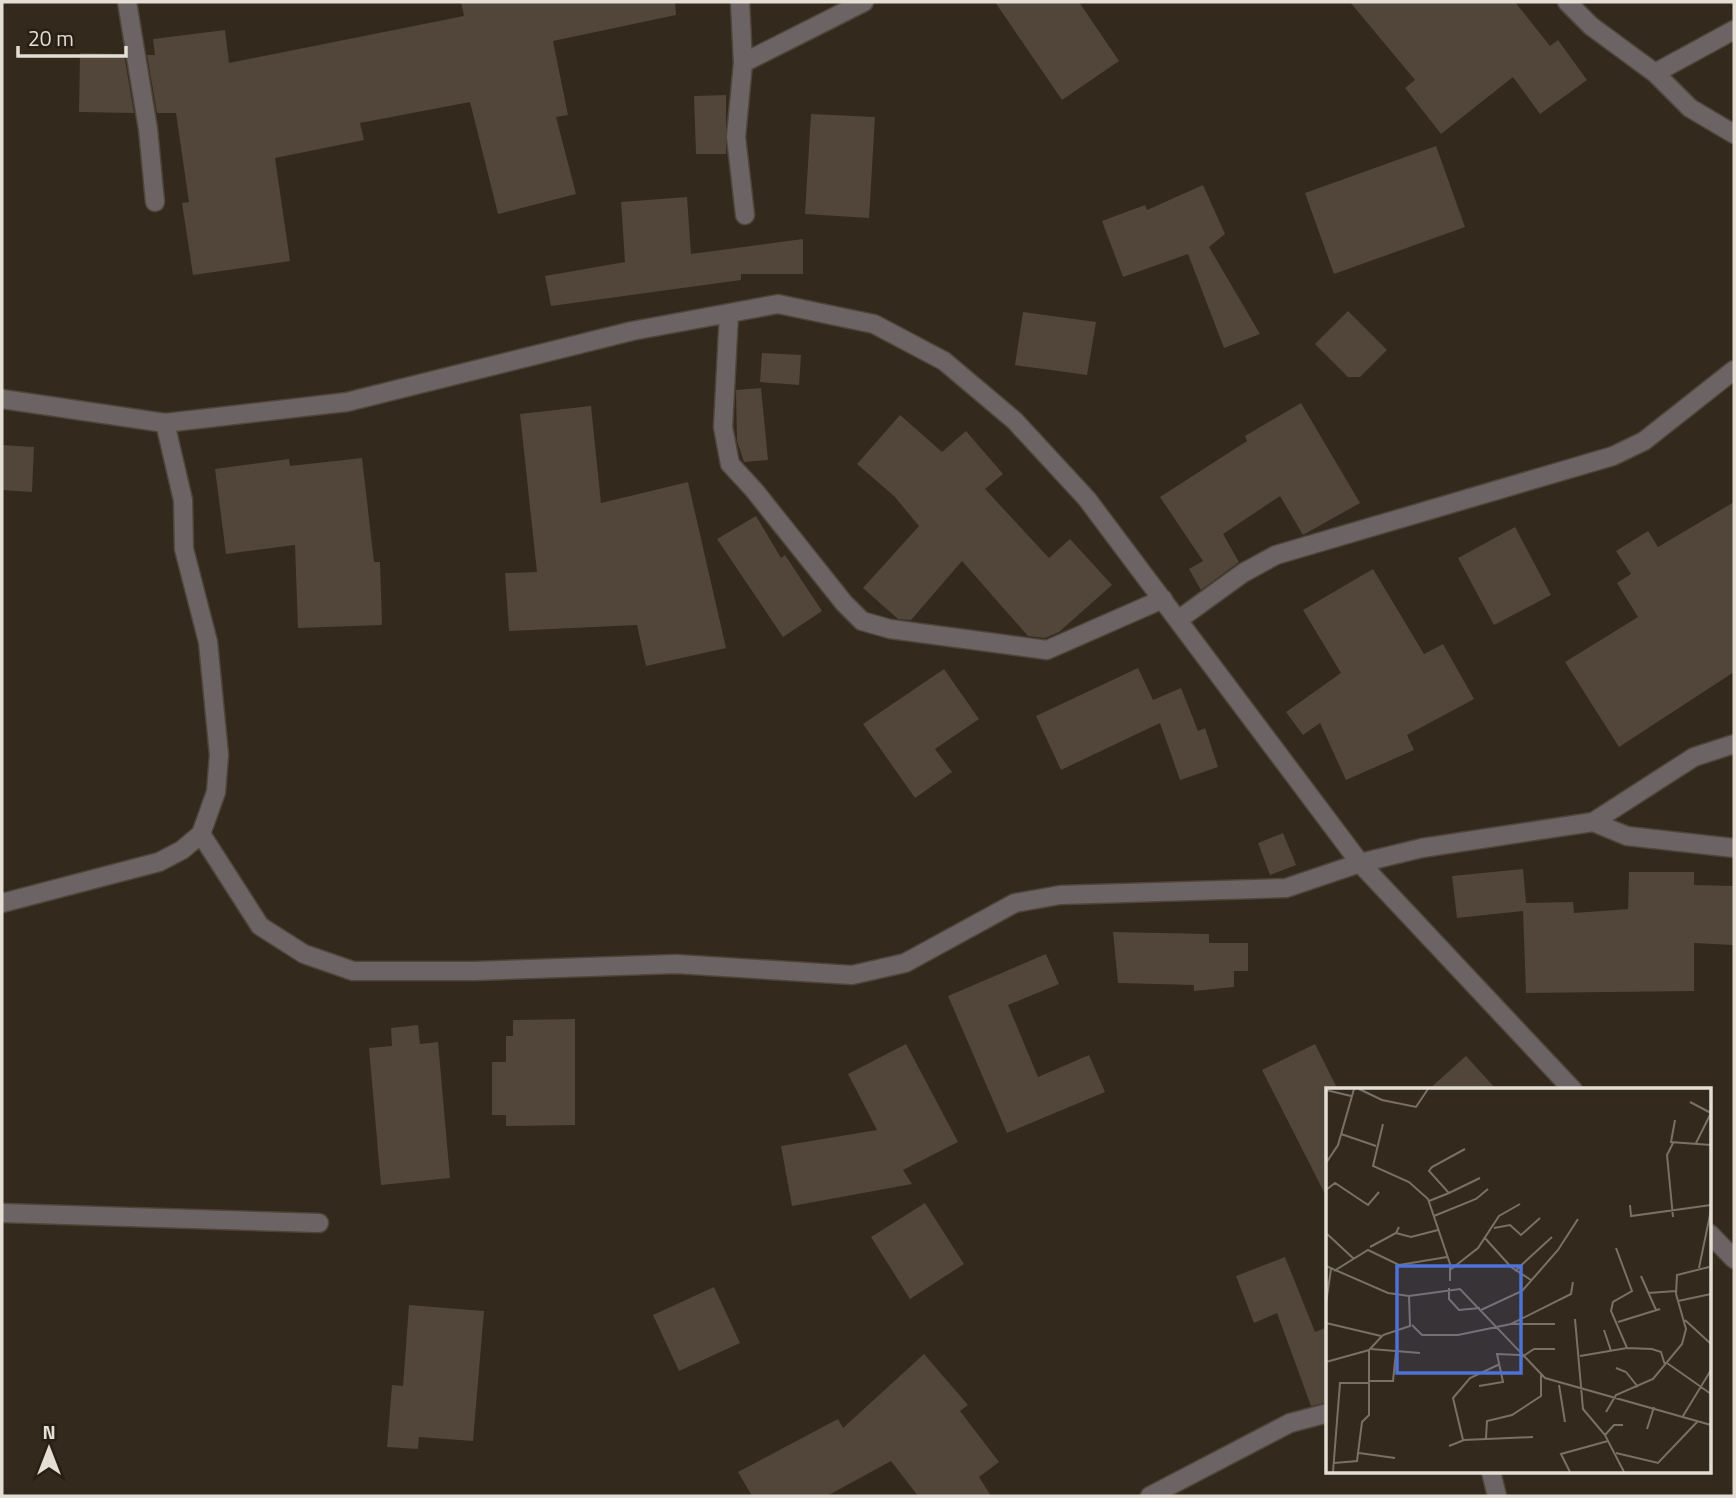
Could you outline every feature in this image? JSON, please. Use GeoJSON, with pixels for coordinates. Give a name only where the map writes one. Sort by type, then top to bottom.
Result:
{"type":"FeatureCollection","features":[{"type":"Feature","properties":{"kind":"street"},"geometry":{"type":"LineString","coordinates":[[127,2],[148,129],[155,202]]}},
{"type":"Feature","properties":{"kind":"street"},"geometry":{"type":"LineString","coordinates":[[740,2],[743,63],[736,136],[745,215]]}},
{"type":"Feature","properties":{"kind":"street"},"geometry":{"type":"LineString","coordinates":[[743,63],[864,2]]}},
{"type":"Feature","properties":{"kind":"street"},"geometry":{"type":"LineString","coordinates":[[1567,2],[1591,26],[1655,73],[1690,108],[1734,134]]}},
{"type":"Feature","properties":{"kind":"street"},"geometry":{"type":"LineString","coordinates":[[1655,73],[1734,30]]}},
{"type":"Feature","properties":{"kind":"street"},"geometry":{"type":"LineString","coordinates":[[2,399],[165,423],[347,402],[632,331],[778,304],[874,324],[944,361],[1015,421],[1078,489],[1360,863],[1571,1088]]}},
{"type":"Feature","properties":{"kind":"street"},"geometry":{"type":"LineString","coordinates":[[729,313],[723,427],[730,464],[844,603],[862,621],[890,629],[1047,650],[1163,600]]}},
{"type":"Feature","properties":{"kind":"street"},"geometry":{"type":"LineString","coordinates":[[1178,620],[1243,573],[1276,555],[1613,456],[1644,441],[1734,370]]}},
{"type":"Feature","properties":{"kind":"street"},"geometry":{"type":"LineString","coordinates":[[2,903],[159,862],[182,850],[201,834],[216,792],[219,755],[208,642],[184,549],[183,500],[165,423]]}},
{"type":"Feature","properties":{"kind":"street"},"geometry":{"type":"LineString","coordinates":[[201,834],[260,926],[304,954],[353,971],[475,971],[677,964],[852,975],[905,963],[1015,902],[1060,895],[1286,888],[1360,863],[1422,848],[1593,822],[1693,757],[1734,744]]}},
{"type":"Feature","properties":{"kind":"street"},"geometry":{"type":"LineString","coordinates":[[1593,822],[1628,836],[1734,848]]}},
{"type":"Feature","properties":{"kind":"street"},"geometry":{"type":"LineString","coordinates":[[2,1213],[319,1223]]}},
{"type":"Feature","properties":{"kind":"street"},"geometry":{"type":"LineString","coordinates":[[1712,1237],[1723,1252]]}},
{"type":"Feature","properties":{"kind":"street"},"geometry":{"type":"LineString","coordinates":[[1150,1496],[1290,1423],[1326,1414]]}},
{"type":"Feature","properties":{"kind":"street"},"geometry":{"type":"LineString","coordinates":[[1492,1474],[1497,1496]]}},
{"type":"Feature","properties":{"kind":"building"},"geometry":{"type":"Polygon","coordinates":[[[461,2],[675,2],[676,15],[553,41],[568,115],[556,117],[576,194],[498,214],[470,102],[360,123],[364,140],[275,158],[290,261],[193,275],[182,203],[189,202],[176,113],[157,113],[147,55],[155,55],[153,39],[225,30],[229,63],[464,16],[461,2]]]}},
{"type":"Feature","properties":{"kind":"building"},"geometry":{"type":"Polygon","coordinates":[[[995,2],[1079,2],[1119,61],[1062,100],[995,2]]]}},
{"type":"Feature","properties":{"kind":"building"},"geometry":{"type":"Polygon","coordinates":[[[1350,2],[1515,2],[1550,46],[1558,40],[1587,80],[1540,114],[1513,77],[1441,134],[1405,88],[1415,80],[1350,2]]]}},
{"type":"Feature","properties":{"kind":"building"},"geometry":{"type":"Polygon","coordinates":[[[80,53],[124,54],[134,113],[79,112],[80,53]]]}},
{"type":"Feature","properties":{"kind":"building"},"geometry":{"type":"Polygon","coordinates":[[[726,95],[726,154],[696,154],[694,96],[726,95]]]}},
{"type":"Feature","properties":{"kind":"building"},"geometry":{"type":"Polygon","coordinates":[[[811,114],[875,117],[869,218],[805,214],[811,114]]]}},
{"type":"Feature","properties":{"kind":"building"},"geometry":{"type":"Polygon","coordinates":[[[1436,146],[1465,227],[1334,274],[1305,193],[1436,146]]]}},
{"type":"Feature","properties":{"kind":"building"},"geometry":{"type":"Polygon","coordinates":[[[1203,185],[1225,234],[1209,247],[1260,334],[1224,348],[1188,254],[1123,277],[1102,221],[1145,205],[1147,210],[1203,185]]]}},
{"type":"Feature","properties":{"kind":"building"},"geometry":{"type":"Polygon","coordinates":[[[687,197],[691,254],[803,239],[803,274],[741,274],[741,280],[551,306],[545,276],[625,262],[621,202],[687,197]]]}},
{"type":"Feature","properties":{"kind":"building"},"geometry":{"type":"Polygon","coordinates":[[[1348,311],[1387,350],[1360,377],[1348,377],[1315,344],[1348,311]]]}},
{"type":"Feature","properties":{"kind":"building"},"geometry":{"type":"Polygon","coordinates":[[[1023,312],[1096,322],[1087,375],[1015,365],[1023,312]]]}},
{"type":"Feature","properties":{"kind":"building"},"geometry":{"type":"Polygon","coordinates":[[[762,353],[801,355],[799,385],[760,382],[762,353]]]}},
{"type":"Feature","properties":{"kind":"building"},"geometry":{"type":"Polygon","coordinates":[[[761,388],[768,460],[744,462],[737,441],[736,390],[761,388]]]}},
{"type":"Feature","properties":{"kind":"building"},"geometry":{"type":"Polygon","coordinates":[[[1301,403],[1360,503],[1303,535],[1280,496],[1223,534],[1239,562],[1201,590],[1189,569],[1203,561],[1160,497],[1247,441],[1245,436],[1301,403]]]}},
{"type":"Feature","properties":{"kind":"building"},"geometry":{"type":"Polygon","coordinates":[[[591,406],[601,503],[688,482],[726,648],[646,666],[637,625],[509,631],[505,573],[537,572],[520,414],[591,406]]]}},
{"type":"Feature","properties":{"kind":"building"},"geometry":{"type":"Polygon","coordinates":[[[900,415],[942,452],[966,431],[1003,474],[985,489],[1049,558],[1070,539],[1112,585],[1059,632],[1045,638],[1028,636],[962,561],[911,620],[898,619],[863,588],[919,526],[894,496],[857,464],[900,415]]]}},
{"type":"Feature","properties":{"kind":"building"},"geometry":{"type":"Polygon","coordinates":[[[2,445],[34,447],[32,492],[2,490],[2,445]]]}},
{"type":"Feature","properties":{"kind":"building"},"geometry":{"type":"Polygon","coordinates":[[[362,458],[374,562],[380,562],[382,625],[298,628],[295,545],[226,554],[215,469],[289,459],[290,466],[362,458]]]}},
{"type":"Feature","properties":{"kind":"building"},"geometry":{"type":"Polygon","coordinates":[[[1734,502],[1734,672],[1619,747],[1565,662],[1638,617],[1617,583],[1631,574],[1616,551],[1648,531],[1658,547],[1734,502]]]}},
{"type":"Feature","properties":{"kind":"building"},"geometry":{"type":"Polygon","coordinates":[[[756,516],[781,558],[785,555],[822,611],[783,637],[717,539],[756,516]]]}},
{"type":"Feature","properties":{"kind":"building"},"geometry":{"type":"Polygon","coordinates":[[[1515,527],[1551,595],[1494,625],[1458,558],[1515,527]]]}},
{"type":"Feature","properties":{"kind":"building"},"geometry":{"type":"Polygon","coordinates":[[[1373,569],[1424,654],[1443,644],[1474,699],[1407,735],[1414,750],[1346,780],[1320,723],[1303,735],[1286,712],[1341,673],[1303,610],[1373,569]]]}},
{"type":"Feature","properties":{"kind":"building"},"geometry":{"type":"Polygon","coordinates":[[[1138,668],[1153,700],[1181,688],[1198,731],[1205,728],[1218,767],[1180,780],[1160,723],[1061,770],[1036,716],[1138,668]]]}},
{"type":"Feature","properties":{"kind":"building"},"geometry":{"type":"Polygon","coordinates":[[[944,669],[979,719],[935,749],[952,772],[915,798],[863,724],[944,669]]]}},
{"type":"Feature","properties":{"kind":"building"},"geometry":{"type":"Polygon","coordinates":[[[1283,833],[1296,865],[1270,875],[1258,843],[1283,833]]]}},
{"type":"Feature","properties":{"kind":"building"},"geometry":{"type":"Polygon","coordinates":[[[1523,869],[1526,903],[1573,902],[1574,913],[1628,909],[1629,872],[1694,872],[1694,885],[1734,886],[1734,945],[1694,943],[1694,991],[1526,993],[1523,911],[1457,918],[1452,876],[1523,869]]]}},
{"type":"Feature","properties":{"kind":"building"},"geometry":{"type":"Polygon","coordinates":[[[1113,932],[1209,934],[1209,943],[1248,943],[1248,971],[1234,971],[1234,987],[1194,991],[1194,985],[1118,983],[1113,932]]]}},
{"type":"Feature","properties":{"kind":"building"},"geometry":{"type":"Polygon","coordinates":[[[1046,954],[1059,984],[1008,1005],[1038,1077],[1089,1055],[1105,1092],[1007,1133],[948,996],[1046,954]]]}},
{"type":"Feature","properties":{"kind":"building"},"geometry":{"type":"Polygon","coordinates":[[[575,1019],[575,1125],[506,1126],[506,1115],[492,1115],[492,1062],[506,1062],[506,1036],[513,1036],[513,1020],[575,1019]]]}},
{"type":"Feature","properties":{"kind":"building"},"geometry":{"type":"Polygon","coordinates":[[[418,1025],[420,1044],[438,1042],[450,1178],[381,1185],[369,1048],[392,1046],[391,1028],[418,1025]]]}},
{"type":"Feature","properties":{"kind":"building"},"geometry":{"type":"Polygon","coordinates":[[[906,1044],[958,1142],[903,1170],[912,1184],[792,1206],[781,1146],[877,1130],[848,1074],[906,1044]]]}},
{"type":"Feature","properties":{"kind":"building"},"geometry":{"type":"Polygon","coordinates":[[[1315,1044],[1337,1088],[1326,1088],[1326,1196],[1262,1070],[1315,1044]]]}},
{"type":"Feature","properties":{"kind":"building"},"geometry":{"type":"Polygon","coordinates":[[[1466,1056],[1495,1088],[1430,1088],[1466,1056]]]}},
{"type":"Feature","properties":{"kind":"building"},"geometry":{"type":"Polygon","coordinates":[[[925,1203],[964,1264],[910,1299],[871,1237],[925,1203]]]}},
{"type":"Feature","properties":{"kind":"building"},"geometry":{"type":"Polygon","coordinates":[[[1285,1257],[1315,1332],[1326,1328],[1326,1402],[1311,1406],[1277,1313],[1254,1323],[1236,1276],[1285,1257]]]}},
{"type":"Feature","properties":{"kind":"building"},"geometry":{"type":"Polygon","coordinates":[[[714,1287],[740,1343],[679,1371],[653,1315],[714,1287]]]}},
{"type":"Feature","properties":{"kind":"building"},"geometry":{"type":"Polygon","coordinates":[[[409,1305],[484,1311],[473,1441],[419,1437],[418,1449],[387,1447],[392,1385],[403,1386],[409,1305]]]}},
{"type":"Feature","properties":{"kind":"building"},"geometry":{"type":"Polygon","coordinates":[[[924,1354],[968,1405],[960,1411],[999,1462],[979,1477],[991,1496],[918,1496],[891,1461],[827,1496],[752,1496],[738,1472],[838,1419],[843,1428],[924,1354]]]}}]}
